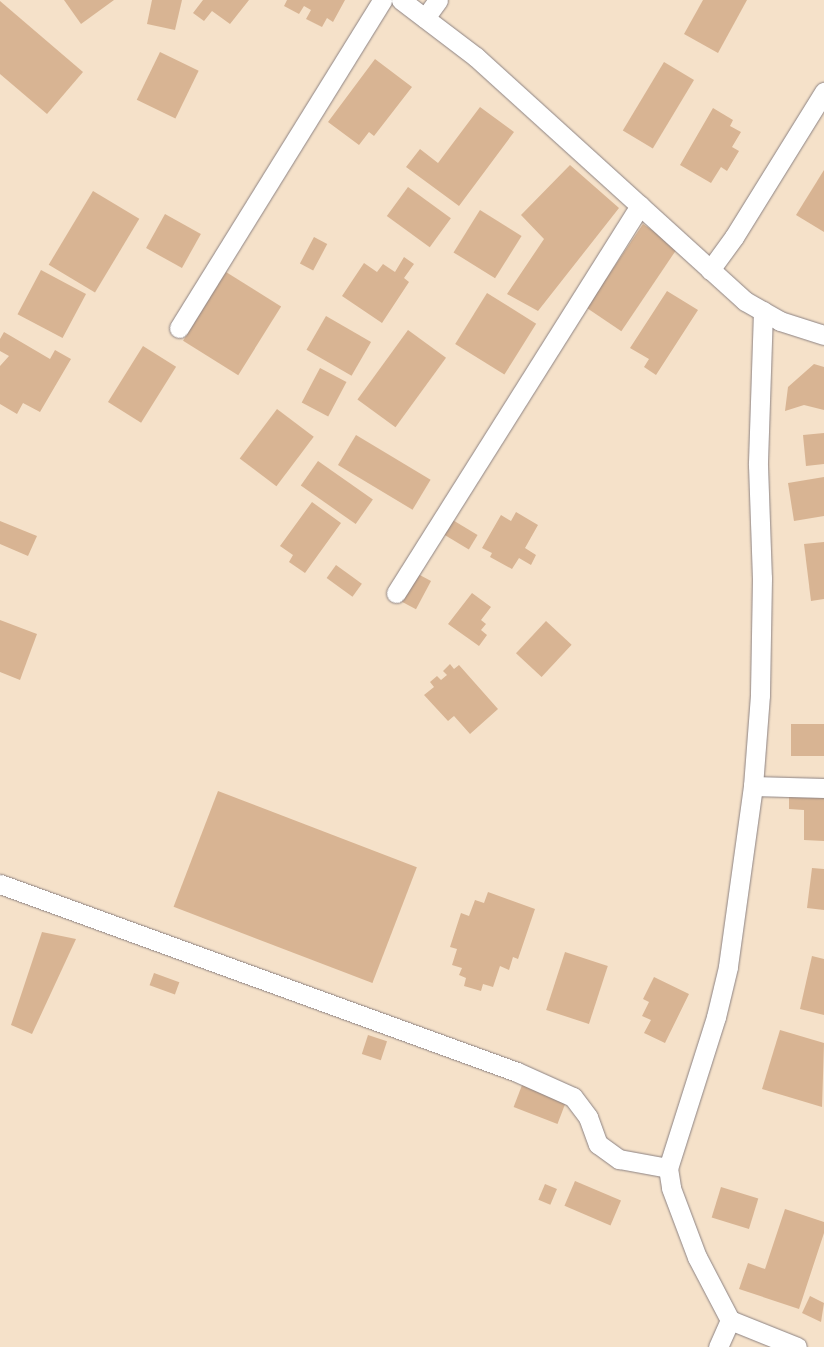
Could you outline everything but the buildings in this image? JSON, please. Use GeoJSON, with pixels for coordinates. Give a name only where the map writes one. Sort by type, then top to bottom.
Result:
{"type":"FeatureCollection","features":[{"type":"Feature","properties":{"kind":"street"},"geometry":{"type":"LineString","coordinates":[[179,328],[382,0]]}},
{"type":"Feature","properties":{"kind":"street"},"geometry":{"type":"LineString","coordinates":[[401,0],[476,57],[640,204],[710,270],[763,311],[780,321],[824,335]]}},
{"type":"Feature","properties":{"kind":"street"},"geometry":{"type":"LineString","coordinates":[[425,18],[438,0]]}},
{"type":"Feature","properties":{"kind":"street"},"geometry":{"type":"LineString","coordinates":[[710,270],[734,237],[824,92]]}},
{"type":"Feature","properties":{"kind":"street"},"geometry":{"type":"LineString","coordinates":[[396,593],[640,204]]}},
{"type":"Feature","properties":{"kind":"street"},"geometry":{"type":"LineString","coordinates":[[763,311],[758,465],[762,578],[760,695],[753,786],[728,967],[716,1017],[668,1168],[672,1188],[697,1257],[730,1320],[797,1347]]}},
{"type":"Feature","properties":{"kind":"street"},"geometry":{"type":"LineString","coordinates":[[753,786],[824,788]]}},
{"type":"Feature","properties":{"kind":"street"},"geometry":{"type":"LineString","coordinates":[[0,884],[517,1072],[573,1097],[588,1117],[598,1144],[619,1159],[668,1168]]}},
{"type":"Feature","properties":{"kind":"street"},"geometry":{"type":"LineString","coordinates":[[718,1347],[730,1320]]}}]}
